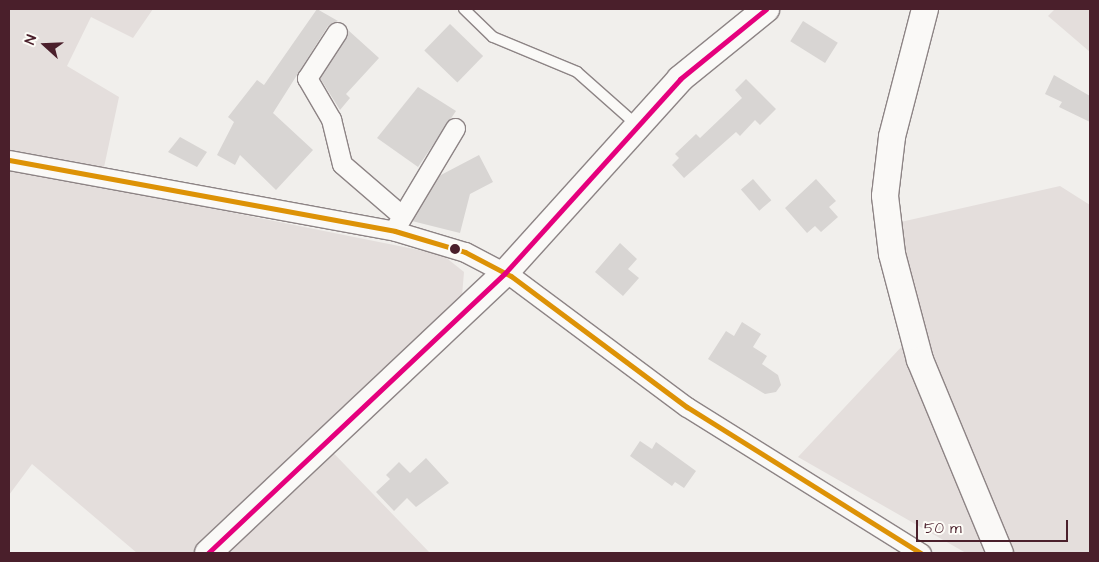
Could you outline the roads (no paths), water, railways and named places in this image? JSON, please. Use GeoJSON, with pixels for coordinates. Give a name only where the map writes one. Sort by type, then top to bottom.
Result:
{"type":"FeatureCollection","features":[{"type":"Feature","properties":{"kind":"street"},"geometry":{"type":"LineString","coordinates":[[208,553],[505,273],[639,126],[712,50],[766,9]]}},
{"type":"Feature","properties":{"kind":"street"},"geometry":{"type":"LineString","coordinates":[[924,9],[892,137],[885,196],[892,254],[920,360],[1000,553]]}},
{"type":"Feature","properties":{"kind":"street"},"geometry":{"type":"LineString","coordinates":[[337,32],[307,78],[331,119],[342,164],[398,223]]}},
{"type":"Feature","properties":{"kind":"street"},"geometry":{"type":"LineString","coordinates":[[398,223],[455,128]]}},
{"type":"Feature","properties":{"kind":"street"},"geometry":{"type":"LineString","coordinates":[[9,160],[398,223],[465,252],[505,273],[688,407],[921,553]]}},
{"type":"Feature","properties":{"kind":"lane"},"geometry":{"type":"LineString","coordinates":[[464,9],[493,37],[577,72],[639,126]]}}]}
